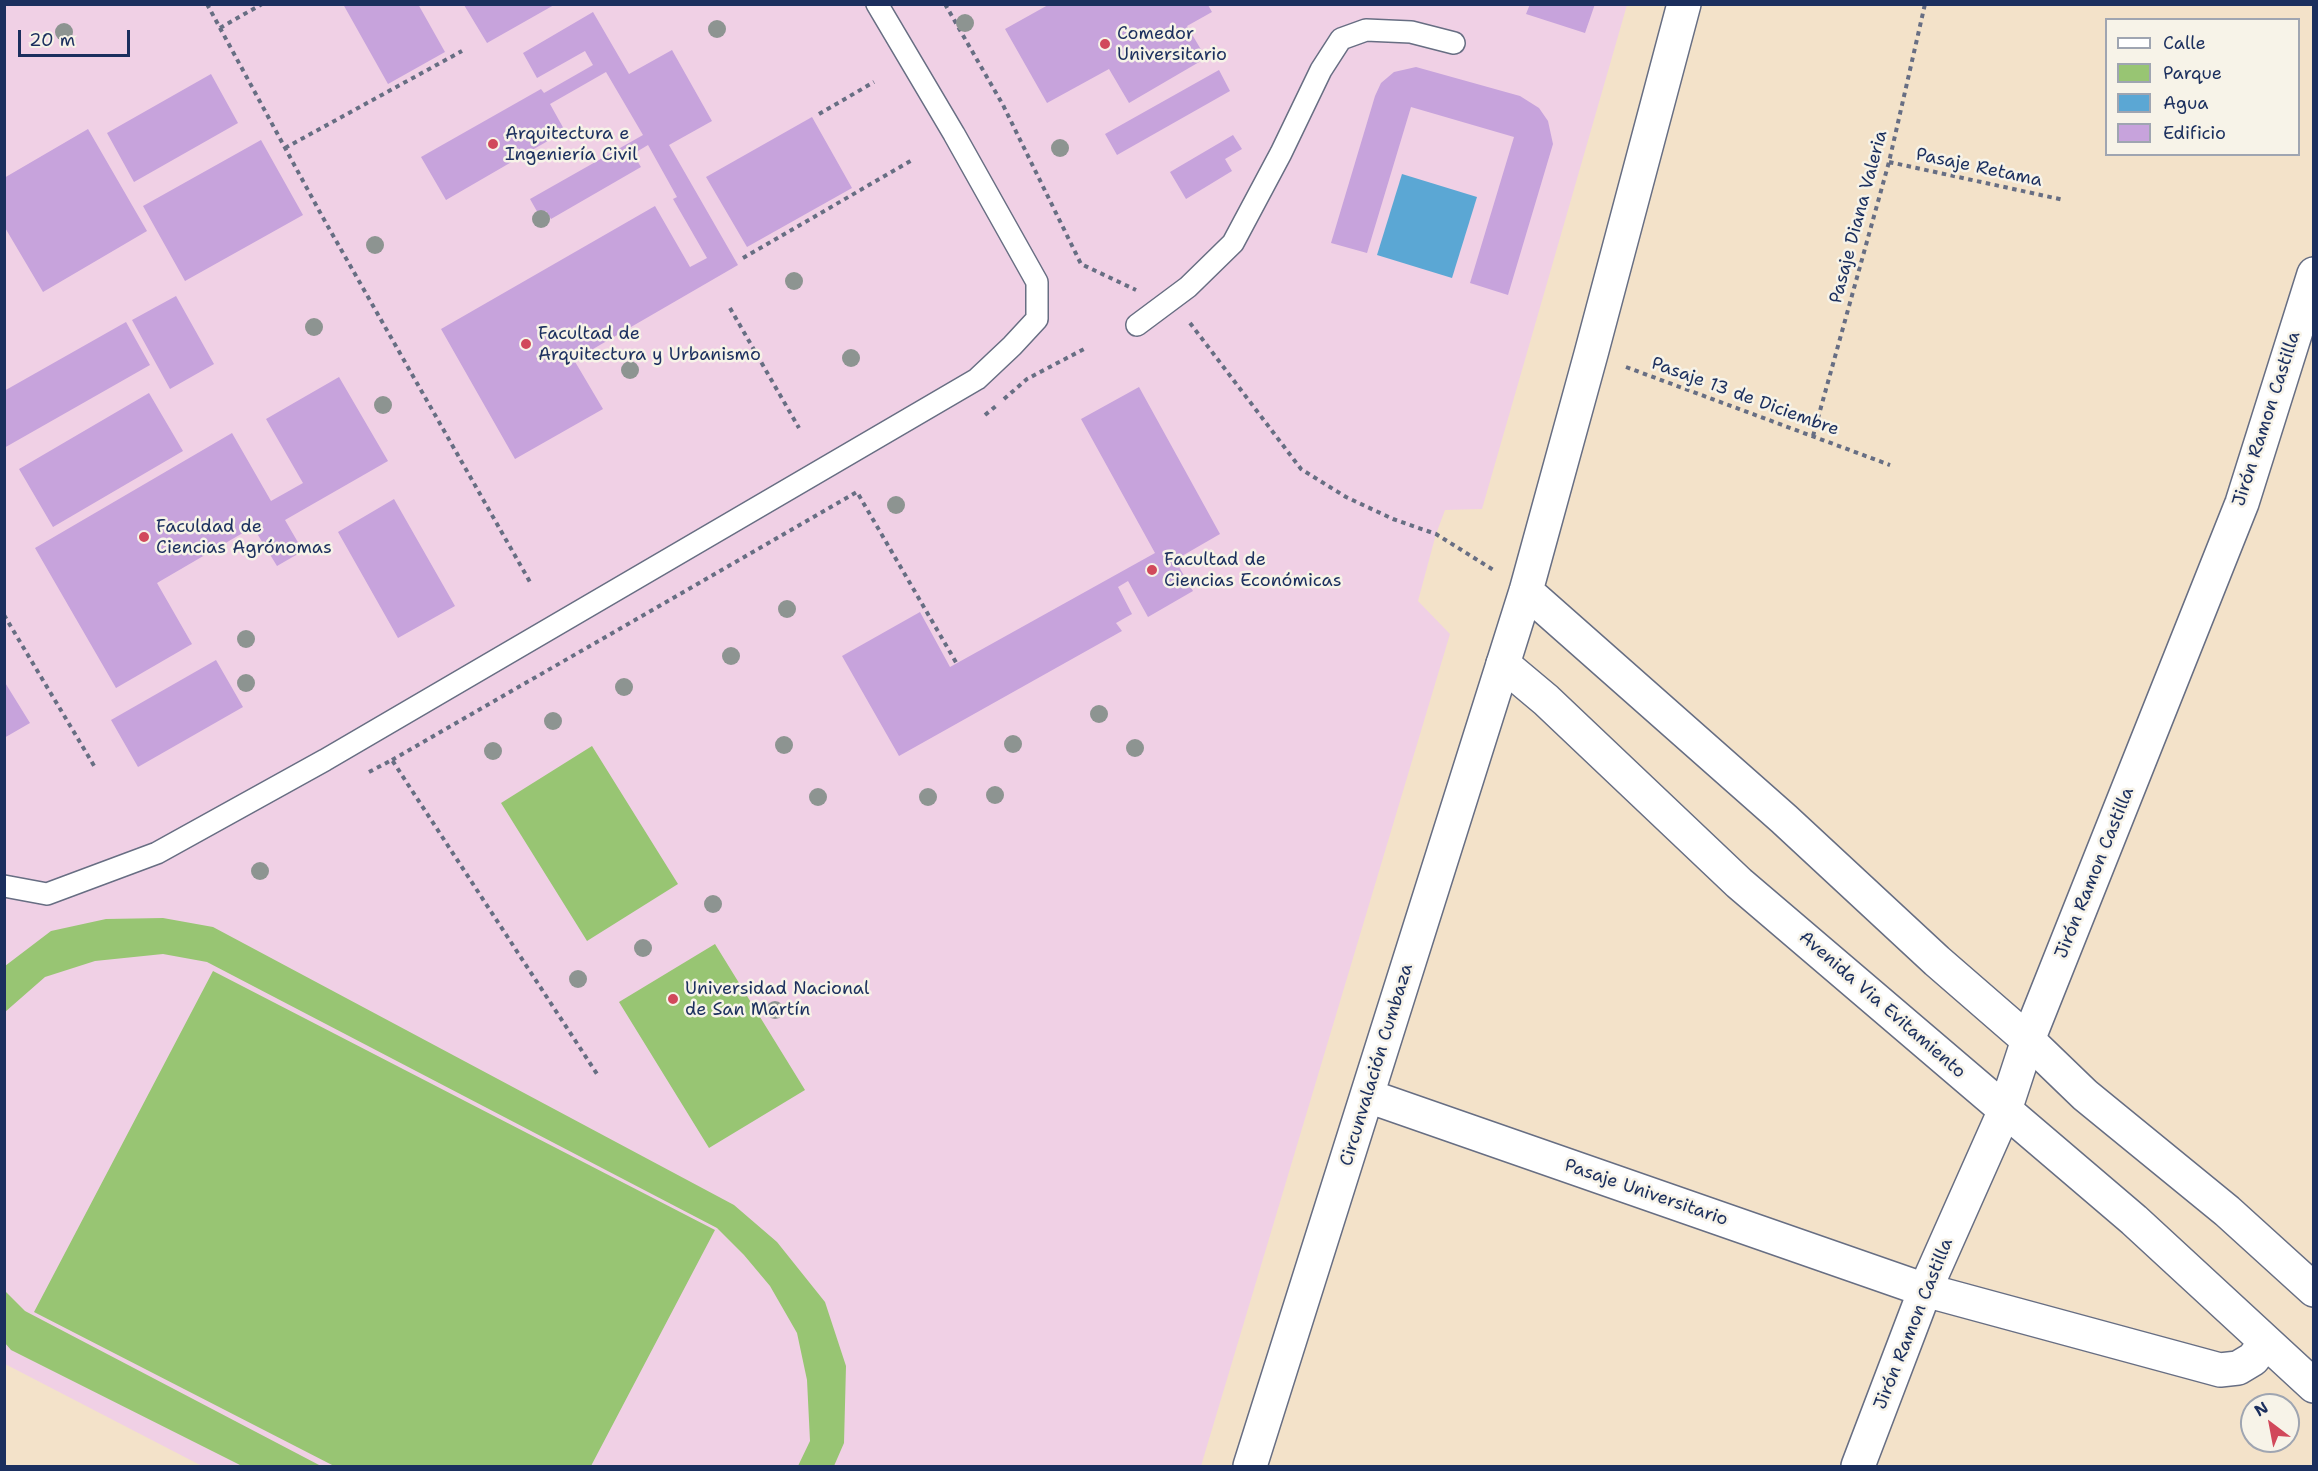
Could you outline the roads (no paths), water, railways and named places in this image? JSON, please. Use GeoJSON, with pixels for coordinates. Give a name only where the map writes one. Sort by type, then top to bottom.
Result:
{"type":"FeatureCollection","features":[{"type":"Feature","properties":{"kind":"street","name":"Circunvalación Cumbaza"},"geometry":{"type":"LineString","coordinates":[[1250,1467],[1526,591],[1683,4]]}},
{"type":"Feature","properties":{"kind":"street","name":"Jirón Ramon Castilla"},"geometry":{"type":"LineString","coordinates":[[1858,1467],[1925,1290],[2005,1110],[2028,1040],[2242,503],[2313,274]]}},
{"type":"Feature","properties":{"kind":"street"},"geometry":{"type":"LineString","coordinates":[[1526,591],[1784,819],[1937,961],[2028,1040],[2085,1095],[2227,1211],[2313,1290]]}},
{"type":"Feature","properties":{"kind":"street","name":"Avenida Via Evitamiento"},"geometry":{"type":"LineString","coordinates":[[1503,664],[1546,700],[1739,883],[2134,1220],[2313,1386]]}},
{"type":"Feature","properties":{"kind":"street","name":"Pasaje Universitario"},"geometry":{"type":"LineString","coordinates":[[1368,1096],[1925,1290]]}},
{"type":"Feature","properties":{"kind":"street"},"geometry":{"type":"LineString","coordinates":[[1925,1290],[2220,1370],[2238,1368],[2253,1359],[2265,1343]]}},
{"type":"Feature","properties":{"kind":"lane"},"geometry":{"type":"LineString","coordinates":[[4,886],[47,894],[157,853],[325,760],[977,380],[1012,346],[1036,319],[1038,282],[877,4]]}},
{"type":"Feature","properties":{"kind":"lane"},"geometry":{"type":"LineString","coordinates":[[1137,325],[1188,287],[1233,243],[1281,153],[1321,70],[1341,39],[1366,30],[1411,32],[1454,43]]}},
{"type":"Feature","properties":{"kind":"water"},"geometry":{"type":"Polygon","coordinates":[[[1402,174],[1477,197],[1452,278],[1377,255],[1402,174]]]}},
{"type":"Feature","properties":{"kind":"place","name":"Comedor Universitario"},"geometry":{"type":"Point","coordinates":[1105,44]}},
{"type":"Feature","properties":{"kind":"place","name":"Arquitectura e Ingeniería Civil"},"geometry":{"type":"Point","coordinates":[493,144]}},
{"type":"Feature","properties":{"kind":"place","name":"Facultad de Arquitectura y Urbanismo"},"geometry":{"type":"Point","coordinates":[526,344]}},
{"type":"Feature","properties":{"kind":"place","name":"Faculdad de Ciencias Agrónomas"},"geometry":{"type":"Point","coordinates":[144,537]}},
{"type":"Feature","properties":{"kind":"place","name":"Facultad de Ciencias Económicas"},"geometry":{"type":"Point","coordinates":[1152,570]}},
{"type":"Feature","properties":{"kind":"place","name":"Universidad Nacional de San Martín"},"geometry":{"type":"Point","coordinates":[673,999]}}]}
